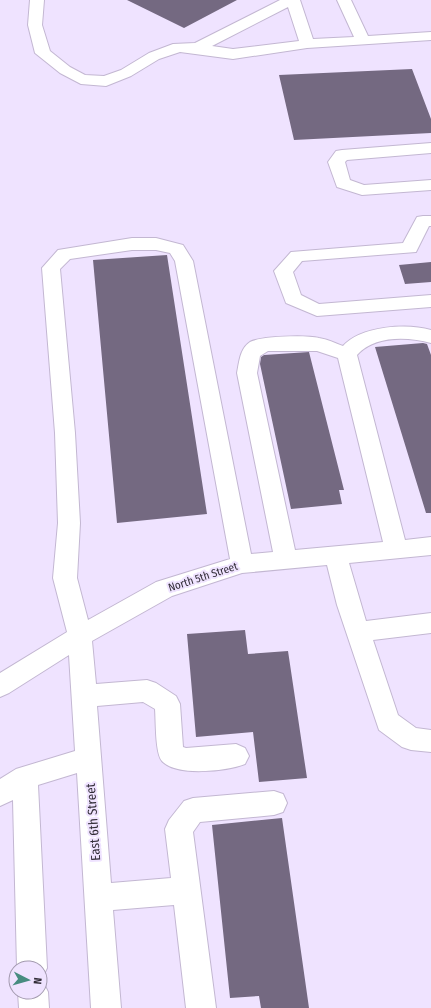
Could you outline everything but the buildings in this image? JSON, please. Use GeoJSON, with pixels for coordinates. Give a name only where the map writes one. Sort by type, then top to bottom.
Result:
{"type":"FeatureCollection","features":[{"type":"Feature","properties":{"kind":"street"},"geometry":{"type":"LineString","coordinates":[[38,0],[35,25],[43,53],[65,70],[81,79],[106,81],[126,73],[154,56],[178,47],[197,48],[233,54],[307,44],[431,36]]}},
{"type":"Feature","properties":{"kind":"street"},"geometry":{"type":"LineString","coordinates":[[197,48],[292,0],[307,44]]}},
{"type":"Feature","properties":{"kind":"street"},"geometry":{"type":"LineString","coordinates":[[344,0],[363,40]]}},
{"type":"Feature","properties":{"kind":"street"},"geometry":{"type":"LineString","coordinates":[[431,148],[342,155],[336,162],[343,184],[362,190],[431,185]]}},
{"type":"Feature","properties":{"kind":"street"},"geometry":{"type":"LineString","coordinates":[[431,221],[423,221],[410,248],[297,256],[283,272],[293,300],[317,310],[431,301]]}},
{"type":"Feature","properties":{"kind":"street","name":"East 6th Street"},"geometry":{"type":"LineString","coordinates":[[106,1008],[80,636],[65,578],[69,523],[65,433],[52,268],[64,254],[132,244],[156,244],[177,249],[184,261],[242,564]]}},
{"type":"Feature","properties":{"kind":"street"},"geometry":{"type":"LineString","coordinates":[[396,549],[347,354],[352,347],[364,340],[401,332],[415,332],[431,337]]}},
{"type":"Feature","properties":{"kind":"street"},"geometry":{"type":"LineString","coordinates":[[286,560],[247,373],[248,363],[251,354],[257,347],[268,344],[318,344],[347,354]]}},
{"type":"Feature","properties":{"kind":"street","name":"North 5th Street"},"geometry":{"type":"LineString","coordinates":[[0,686],[80,636],[164,589],[242,564],[431,546]]}},
{"type":"Feature","properties":{"kind":"street"},"geometry":{"type":"LineString","coordinates":[[336,555],[358,632],[388,722],[411,739],[431,741]]}},
{"type":"Feature","properties":{"kind":"street"},"geometry":{"type":"LineString","coordinates":[[358,632],[431,623]]}},
{"type":"Feature","properties":{"kind":"street"},"geometry":{"type":"LineString","coordinates":[[84,696],[147,691],[167,704],[171,753],[183,760],[236,756]]}},
{"type":"Feature","properties":{"kind":"street"},"geometry":{"type":"LineString","coordinates":[[0,794],[25,776],[89,758]]}},
{"type":"Feature","properties":{"kind":"street"},"geometry":{"type":"LineString","coordinates":[[25,776],[32,960]]}},
{"type":"Feature","properties":{"kind":"street"},"geometry":{"type":"LineString","coordinates":[[201,1008],[179,829],[193,810],[274,803]]}},
{"type":"Feature","properties":{"kind":"street"},"geometry":{"type":"LineString","coordinates":[[98,898],[186,890]]}}]}
